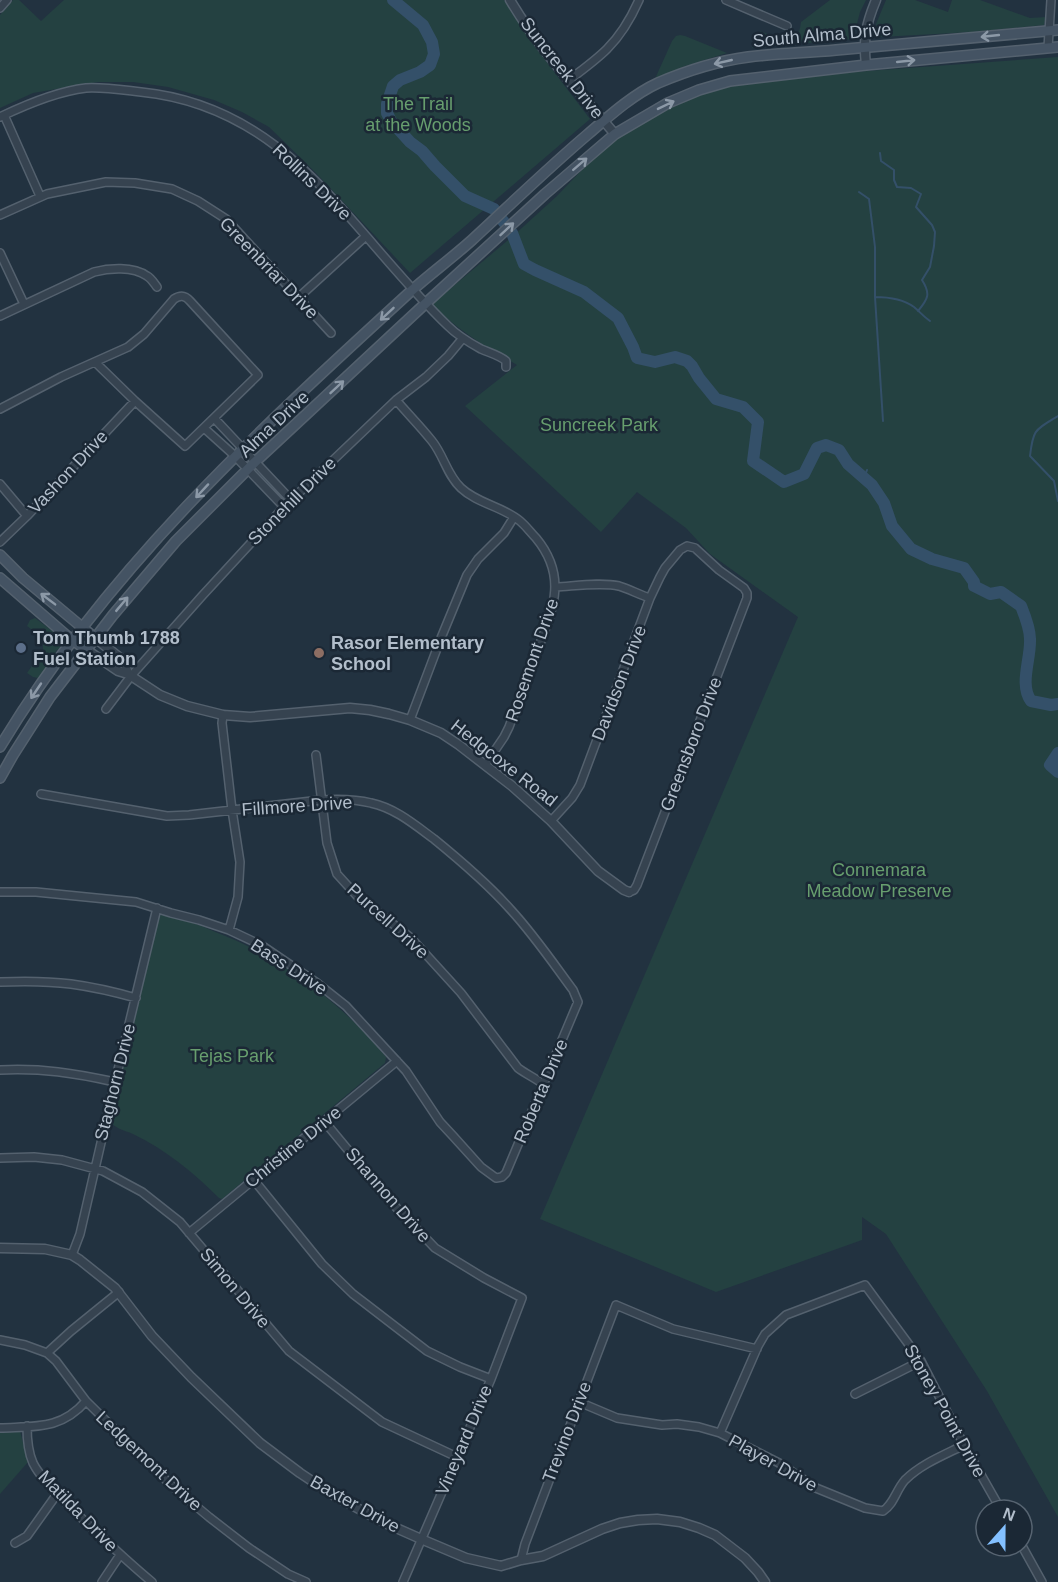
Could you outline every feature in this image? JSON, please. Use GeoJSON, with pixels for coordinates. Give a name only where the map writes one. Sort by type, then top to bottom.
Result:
{"type":"FeatureCollection","features":[{"type":"Feature","properties":{"kind":"main road","name":"South Alma Drive"},"geometry":{"type":"LineString","coordinates":[[603,121],[654,85],[707,66],[747,57],[930,43],[1053,30]]}},
{"type":"Feature","properties":{"kind":"main road","name":"South Alma Drive"},"geometry":{"type":"LineString","coordinates":[[615,134],[668,103],[699,90],[730,81],[866,65],[1053,48]]}},
{"type":"Feature","properties":{"kind":"main road","name":"Alma Drive"},"geometry":{"type":"LineString","coordinates":[[0,748],[36,689],[136,560],[242,448],[413,289],[463,248],[603,121]]}},
{"type":"Feature","properties":{"kind":"main road","name":"Alma Drive"},"geometry":{"type":"LineString","coordinates":[[0,778],[50,697],[131,593],[176,541],[255,462],[426,303],[545,194],[615,134]]}},
{"type":"Feature","properties":{"kind":"main road"},"geometry":{"type":"LineString","coordinates":[[165,530],[176,541]]}},
{"type":"Feature","properties":{"kind":"main road","name":"Hedgcoxe Road"},"geometry":{"type":"LineString","coordinates":[[0,555],[22,578],[95,638]]}},
{"type":"Feature","properties":{"kind":"main road","name":"Hedgcoxe Road"},"geometry":{"type":"LineString","coordinates":[[0,578],[73,641],[87,650]]}},
{"type":"Feature","properties":{"kind":"main road"},"geometry":{"type":"LineString","coordinates":[[0,748],[13,755]]}},
{"type":"Feature","properties":{"kind":"street"},"geometry":{"type":"LineString","coordinates":[[0,8],[7,0]]}},
{"type":"Feature","properties":{"kind":"street","name":"Suncreek Drive"},"geometry":{"type":"LineString","coordinates":[[510,0],[529,30],[615,134]]}},
{"type":"Feature","properties":{"kind":"street"},"geometry":{"type":"LineString","coordinates":[[569,80],[606,51],[615,41],[628,23],[639,0]]}},
{"type":"Feature","properties":{"kind":"street"},"geometry":{"type":"LineString","coordinates":[[726,0],[787,26]]}},
{"type":"Feature","properties":{"kind":"street"},"geometry":{"type":"LineString","coordinates":[[866,65],[864,47],[867,22],[876,0]]}},
{"type":"Feature","properties":{"kind":"street"},"geometry":{"type":"LineString","coordinates":[[1051,0],[1053,48]]}},
{"type":"Feature","properties":{"kind":"street","name":"Rollins Drive"},"geometry":{"type":"LineString","coordinates":[[2,116],[59,94],[87,88],[166,94],[195,102],[237,120],[278,146],[326,190],[449,327],[480,348],[502,358],[506,361],[506,367]]}},
{"type":"Feature","properties":{"kind":"street"},"geometry":{"type":"LineString","coordinates":[[2,116],[40,196]]}},
{"type":"Feature","properties":{"kind":"street","name":"Greenbriar Drive"},"geometry":{"type":"LineString","coordinates":[[0,215],[40,196],[106,182],[135,183],[172,189],[198,201],[226,219],[331,333]]}},
{"type":"Feature","properties":{"kind":"street"},"geometry":{"type":"LineString","coordinates":[[299,297],[366,236]]}},
{"type":"Feature","properties":{"kind":"street"},"geometry":{"type":"LineString","coordinates":[[0,253],[24,303]]}},
{"type":"Feature","properties":{"kind":"street"},"geometry":{"type":"LineString","coordinates":[[0,316],[94,272],[104,270],[121,269],[138,272],[148,276],[157,287]]}},
{"type":"Feature","properties":{"kind":"street"},"geometry":{"type":"LineString","coordinates":[[0,408],[61,377],[128,347],[144,334],[174,299],[182,296],[187,297],[258,375],[185,446],[95,362]]}},
{"type":"Feature","properties":{"kind":"street","name":"Stonehill Drive"},"geometry":{"type":"LineString","coordinates":[[106,709],[130,675],[284,507],[396,400],[448,356],[463,338]]}},
{"type":"Feature","properties":{"kind":"street","name":"Rosemont Drive"},"geometry":{"type":"LineString","coordinates":[[396,400],[432,441],[450,475],[462,490],[476,500],[514,517],[528,529],[547,554],[554,574],[556,587],[551,615],[509,727],[485,765]]}},
{"type":"Feature","properties":{"kind":"street","name":"Vashon Drive"},"geometry":{"type":"LineString","coordinates":[[0,542],[135,401]]}},
{"type":"Feature","properties":{"kind":"street"},"geometry":{"type":"LineString","coordinates":[[214,418],[291,500]]}},
{"type":"Feature","properties":{"kind":"street"},"geometry":{"type":"LineString","coordinates":[[204,428],[235,456],[284,507]]}},
{"type":"Feature","properties":{"kind":"street"},"geometry":{"type":"LineString","coordinates":[[0,484],[27,516]]}},
{"type":"Feature","properties":{"kind":"street"},"geometry":{"type":"LineString","coordinates":[[410,720],[467,575],[478,559],[504,533],[514,517]]}},
{"type":"Feature","properties":{"kind":"street","name":"Davidson Drive"},"geometry":{"type":"LineString","coordinates":[[551,821],[572,798],[580,784],[650,598],[660,577],[680,550],[687,546],[695,548],[719,570],[744,588],[747,593]]}},
{"type":"Feature","properties":{"kind":"street"},"geometry":{"type":"LineString","coordinates":[[556,587],[619,586],[650,598]]}},
{"type":"Feature","properties":{"kind":"street","name":"Greensboro Drive"},"geometry":{"type":"LineString","coordinates":[[629,892],[637,885],[747,593]]}},
{"type":"Feature","properties":{"kind":"street","name":"Hedgcoxe Road"},"geometry":{"type":"LineString","coordinates":[[95,638],[124,662],[130,675]]}},
{"type":"Feature","properties":{"kind":"street","name":"Hedgcoxe Road"},"geometry":{"type":"LineString","coordinates":[[87,650],[160,695],[187,706],[223,715],[250,717],[350,708],[370,710],[410,720],[441,733],[512,786],[551,821],[598,871],[629,892]]}},
{"type":"Feature","properties":{"kind":"street"},"geometry":{"type":"LineString","coordinates":[[223,715],[232,810],[240,862],[238,897],[230,930]]}},
{"type":"Feature","properties":{"kind":"street","name":"Purcell Drive"},"geometry":{"type":"LineString","coordinates":[[316,755],[327,843],[337,874],[357,896],[411,938],[462,993],[518,1068],[543,1084]]}},
{"type":"Feature","properties":{"kind":"street","name":"Fillmore Drive"},"geometry":{"type":"LineString","coordinates":[[41,794],[167,816],[342,799],[373,803],[392,810],[446,849],[479,877],[511,910],[573,990],[578,1002]]}},
{"type":"Feature","properties":{"kind":"street","name":"Bass Drive"},"geometry":{"type":"LineString","coordinates":[[0,892],[36,892],[136,902],[230,930],[261,945],[346,1006],[406,1071],[440,1122],[453,1137],[493,1177],[502,1177]]}},
{"type":"Feature","properties":{"kind":"street","name":"Staghorn Drive"},"geometry":{"type":"LineString","coordinates":[[72,1255],[80,1234],[157,908]]}},
{"type":"Feature","properties":{"kind":"street"},"geometry":{"type":"LineString","coordinates":[[0,981],[71,984],[136,998]]}},
{"type":"Feature","properties":{"kind":"street","name":"Roberta Drive"},"geometry":{"type":"LineString","coordinates":[[502,1177],[506,1173],[578,1002]]}},
{"type":"Feature","properties":{"kind":"street","name":"Christine Drive"},"geometry":{"type":"LineString","coordinates":[[189,1233],[397,1061]]}},
{"type":"Feature","properties":{"kind":"street"},"geometry":{"type":"LineString","coordinates":[[0,1070],[61,1071],[115,1082]]}},
{"type":"Feature","properties":{"kind":"street","name":"Shannon Drive"},"geometry":{"type":"LineString","coordinates":[[324,1121],[392,1203],[435,1248],[483,1278],[522,1298]]}},
{"type":"Feature","properties":{"kind":"street","name":"Simon Drive"},"geometry":{"type":"LineString","coordinates":[[0,1158],[34,1157],[62,1160],[94,1168],[142,1192],[180,1222],[289,1351],[382,1422],[457,1457]]}},
{"type":"Feature","properties":{"kind":"street"},"geometry":{"type":"LineString","coordinates":[[253,1179],[322,1264],[353,1294],[427,1351],[460,1367],[491,1378]]}},
{"type":"Feature","properties":{"kind":"street","name":"Baxter Drive"},"geometry":{"type":"LineString","coordinates":[[0,1248],[45,1249],[72,1255],[119,1292],[152,1336],[260,1443],[333,1495],[421,1539],[466,1558],[501,1566],[543,1556],[620,1523],[657,1519],[680,1522],[716,1535],[745,1558],[765,1582]]}},
{"type":"Feature","properties":{"kind":"street","name":"Stoney Point Drive"},"geometry":{"type":"LineString","coordinates":[[757,1350],[765,1334],[786,1315],[864,1285],[921,1360],[964,1445],[994,1498]]}},
{"type":"Feature","properties":{"kind":"street"},"geometry":{"type":"LineString","coordinates":[[0,1340],[25,1345],[47,1353],[119,1292]]}},
{"type":"Feature","properties":{"kind":"street","name":"Vineyard Drive"},"geometry":{"type":"LineString","coordinates":[[403,1582],[491,1378],[522,1298]]}},
{"type":"Feature","properties":{"kind":"street","name":"Trevino Drive"},"geometry":{"type":"LineString","coordinates":[[521,1560],[525,1544],[616,1305],[673,1329],[757,1350]]}},
{"type":"Feature","properties":{"kind":"street"},"geometry":{"type":"LineString","coordinates":[[720,1433],[757,1350]]}},
{"type":"Feature","properties":{"kind":"street","name":"Ledgemont Drive"},"geometry":{"type":"LineString","coordinates":[[47,1353],[56,1361],[86,1401],[172,1486],[249,1548],[288,1574],[306,1582]]}},
{"type":"Feature","properties":{"kind":"street"},"geometry":{"type":"LineString","coordinates":[[855,1394],[921,1360]]}},
{"type":"Feature","properties":{"kind":"street"},"geometry":{"type":"LineString","coordinates":[[0,1428],[57,1423],[69,1417],[86,1401]]}},
{"type":"Feature","properties":{"kind":"street","name":"Player Drive"},"geometry":{"type":"LineString","coordinates":[[579,1402],[619,1418],[662,1425],[677,1424],[699,1427],[720,1433],[780,1463],[816,1488],[865,1508],[883,1512],[908,1478],[924,1466],[964,1445]]}},
{"type":"Feature","properties":{"kind":"street","name":"Matilda Drive"},"geometry":{"type":"LineString","coordinates":[[27,1426],[27,1438],[33,1463],[57,1494],[120,1555],[152,1582]]}},
{"type":"Feature","properties":{"kind":"street"},"geometry":{"type":"LineString","coordinates":[[15,1543],[27,1536],[57,1494]]}},
{"type":"Feature","properties":{"kind":"street"},"geometry":{"type":"LineString","coordinates":[[102,1582],[120,1555]]}},
{"type":"Feature","properties":{"kind":"street"},"geometry":{"type":"LineString","coordinates":[[1029,1558],[1042,1582]]}},
{"type":"Feature","properties":{"kind":"green space","name":"The Trail at the Woods"},"geometry":{"type":"Polygon","coordinates":[[[13,0],[19,0],[41,21],[64,0],[504,0],[529,39],[590,119],[410,273],[316,173],[269,127],[214,100],[168,87],[133,82],[98,82],[33,93],[0,108],[0,15],[13,0]]]}},
{"type":"Feature","properties":{"kind":"green space"},"geometry":{"type":"Polygon","coordinates":[[[830,0],[866,0],[860,12],[853,39],[752,48],[760,31],[785,40],[796,37],[801,22],[830,0]]]}},
{"type":"Feature","properties":{"kind":"green space"},"geometry":{"type":"Polygon","coordinates":[[[886,0],[915,0],[948,12],[952,0],[980,0],[1030,18],[1046,17],[1044,25],[880,37],[876,24],[886,0]]]}},
{"type":"Feature","properties":{"kind":"green space"},"geometry":{"type":"Polygon","coordinates":[[[680,35],[727,53],[685,66],[654,81],[672,41],[680,35]]]}},
{"type":"Feature","properties":{"kind":"green space"},"geometry":{"type":"Polygon","coordinates":[[[1058,57],[1058,1517],[987,1391],[886,1234],[862,1217],[862,1240],[716,1292],[540,1219],[798,617],[710,554],[686,528],[637,492],[601,532],[465,406],[517,365],[462,330],[432,304],[557,196],[599,152],[634,125],[694,95],[750,82],[1058,57]]]}},
{"type":"Feature","properties":{"kind":"green space"},"geometry":{"type":"Polygon","coordinates":[[[35,618],[63,641],[38,678],[27,673],[43,650],[43,638],[27,626],[30,620],[35,618]]]}},
{"type":"Feature","properties":{"kind":"green space","name":"Tejas Park"},"geometry":{"type":"Polygon","coordinates":[[[161,915],[207,928],[262,954],[285,968],[329,999],[386,1057],[385,1063],[222,1199],[168,1154],[145,1140],[117,1128],[110,1121],[157,919],[161,915]]]}},
{"type":"Feature","properties":{"kind":"green space"},"geometry":{"type":"Polygon","coordinates":[[[20,1431],[28,1462],[0,1494],[0,1432],[20,1431]]]}},
{"type":"Feature","properties":{"kind":"waterway"},"geometry":{"type":"LineString","coordinates":[[393,0],[423,25],[432,42],[434,54],[430,65],[393,86],[387,104],[387,113],[391,121],[410,142],[422,151],[465,196],[494,209],[512,233],[524,264],[584,292],[618,318],[637,358],[655,362],[675,357],[687,361],[716,399],[743,407],[758,422],[753,461],[784,482],[804,474],[817,448],[826,445],[839,450],[848,464],[872,485],[884,503],[892,526],[911,549],[932,559],[964,568],[974,582],[974,586],[990,594],[1001,592],[1021,606],[1030,635],[1026,679],[1028,694],[1031,701],[1058,704]]}},
{"type":"Feature","properties":{"kind":"waterway"},"geometry":{"type":"LineString","coordinates":[[880,153],[881,161],[894,170],[897,187],[911,188],[921,194],[916,207],[932,225],[935,232],[930,267],[922,280],[927,289],[927,296],[918,311]]}},
{"type":"Feature","properties":{"kind":"waterway"},"geometry":{"type":"LineString","coordinates":[[859,192],[869,199],[875,247],[875,297],[883,421]]}},
{"type":"Feature","properties":{"kind":"waterway"},"geometry":{"type":"LineString","coordinates":[[875,297],[905,302],[930,321]]}},
{"type":"Feature","properties":{"kind":"waterway"},"geometry":{"type":"LineString","coordinates":[[1058,416],[1044,424],[1034,435],[1030,456],[1054,481],[1058,501]]}},
{"type":"Feature","properties":{"kind":"waterway"},"geometry":{"type":"LineString","coordinates":[[864,478],[867,470]]}},
{"type":"Feature","properties":{"kind":"waterway"},"geometry":{"type":"LineString","coordinates":[[1058,753],[1050,765],[1058,772]]}},
{"type":"Feature","properties":{"kind":"place","name":"Tom Thumb 1788 Fuel Station"},"geometry":{"type":"Point","coordinates":[21,648]}},
{"type":"Feature","properties":{"kind":"place","name":"Rasor Elementary School"},"geometry":{"type":"Point","coordinates":[319,653]}},
{"type":"Feature","properties":{"kind":"park label","name":"Suncreek Park"},"geometry":{"type":"Point","coordinates":[599,425]}},
{"type":"Feature","properties":{"kind":"park label","name":"Connemara Meadow Preserve"},"geometry":{"type":"Point","coordinates":[879,880]}}]}
